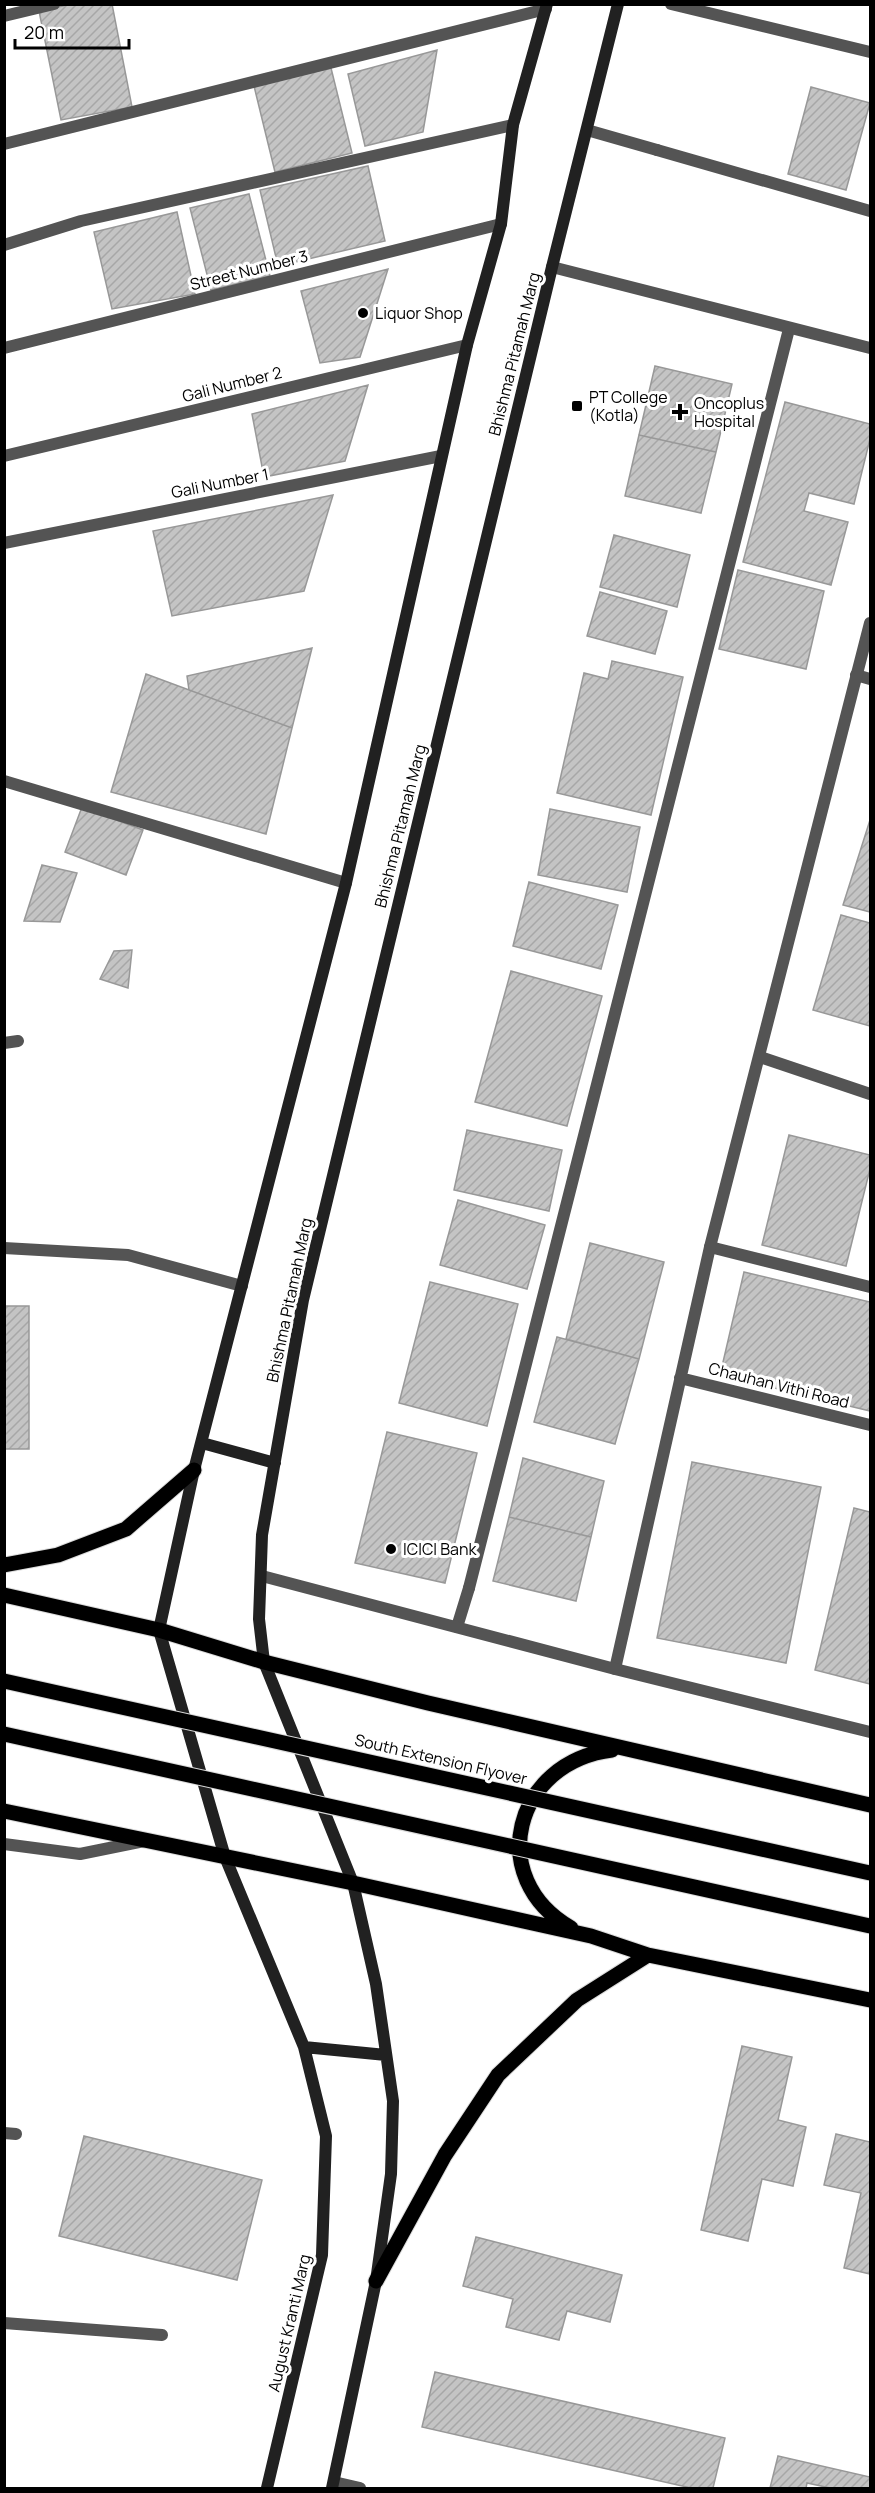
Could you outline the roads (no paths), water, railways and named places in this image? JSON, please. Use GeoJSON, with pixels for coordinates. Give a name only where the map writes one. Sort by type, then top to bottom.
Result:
{"type":"FeatureCollection","features":[{"type":"Feature","properties":{"kind":"main road","name":"Bhishma Pitamah Marg"},"geometry":{"type":"LineString","coordinates":[[353,1883],[264,1662],[259,1619],[262,1536],[306,1288],[552,267],[618,4]]}},
{"type":"Feature","properties":{"kind":"main road"},"geometry":{"type":"LineString","coordinates":[[159,1630],[194,1470],[346,883],[467,345],[501,224],[513,125],[546,7]]}},
{"type":"Feature","properties":{"kind":"main road"},"geometry":{"type":"LineString","coordinates":[[202,1443],[275,1463]]}},
{"type":"Feature","properties":{"kind":"main road"},"geometry":{"type":"LineString","coordinates":[[4,1565],[58,1555],[126,1529],[194,1470]]}},
{"type":"Feature","properties":{"kind":"main road"},"geometry":{"type":"LineString","coordinates":[[4,1595],[159,1630],[264,1662],[870,1805]]}},
{"type":"Feature","properties":{"kind":"main road","name":"August Kranti Marg"},"geometry":{"type":"LineString","coordinates":[[159,1630],[225,1857],[304,2047],[326,2136],[322,2255],[267,2488]]}},
{"type":"Feature","properties":{"kind":"main road","name":"South Extension Flyover"},"geometry":{"type":"LineString","coordinates":[[4,1681],[870,1873]]}},
{"type":"Feature","properties":{"kind":"main road"},"geometry":{"type":"LineString","coordinates":[[4,1734],[870,1926]]}},
{"type":"Feature","properties":{"kind":"main road"},"geometry":{"type":"LineString","coordinates":[[638,1752],[615,1749],[592,1752],[571,1760],[552,1773],[537,1790],[526,1810],[521,1833],[521,1855],[526,1877],[537,1897],[551,1914],[570,1927],[591,1936],[648,1955],[870,2000]]}},
{"type":"Feature","properties":{"kind":"main road"},"geometry":{"type":"LineString","coordinates":[[4,1811],[353,1883],[591,1936]]}},
{"type":"Feature","properties":{"kind":"main road"},"geometry":{"type":"LineString","coordinates":[[333,2485],[376,2281],[391,2174],[393,2102],[376,1984],[353,1883]]}},
{"type":"Feature","properties":{"kind":"main road"},"geometry":{"type":"LineString","coordinates":[[376,2281],[445,2155],[498,2075],[578,2000],[648,1955]]}},
{"type":"Feature","properties":{"kind":"main road"},"geometry":{"type":"LineString","coordinates":[[304,2047],[386,2055]]}},
{"type":"Feature","properties":{"kind":"street"},"geometry":{"type":"LineString","coordinates":[[4,16],[54,4]]}},
{"type":"Feature","properties":{"kind":"street"},"geometry":{"type":"LineString","coordinates":[[671,4],[870,52]]}},
{"type":"Feature","properties":{"kind":"street"},"geometry":{"type":"LineString","coordinates":[[4,144],[546,7]]}},
{"type":"Feature","properties":{"kind":"street"},"geometry":{"type":"LineString","coordinates":[[4,245],[81,221],[513,125]]}},
{"type":"Feature","properties":{"kind":"street"},"geometry":{"type":"LineString","coordinates":[[587,130],[870,211]]}},
{"type":"Feature","properties":{"kind":"street","name":"Street Number 3"},"geometry":{"type":"LineString","coordinates":[[4,348],[501,224]]}},
{"type":"Feature","properties":{"kind":"street"},"geometry":{"type":"LineString","coordinates":[[552,267],[870,348]]}},
{"type":"Feature","properties":{"kind":"street"},"geometry":{"type":"LineString","coordinates":[[457,1627],[469,1588],[789,329]]}},
{"type":"Feature","properties":{"kind":"street","name":"Gali Number 2"},"geometry":{"type":"LineString","coordinates":[[4,456],[467,345]]}},
{"type":"Feature","properties":{"kind":"street","name":"Gali Number 1"},"geometry":{"type":"LineString","coordinates":[[4,543],[441,456]]}},
{"type":"Feature","properties":{"kind":"street"},"geometry":{"type":"LineString","coordinates":[[615,1669],[710,1247],[870,623]]}},
{"type":"Feature","properties":{"kind":"street"},"geometry":{"type":"LineString","coordinates":[[856,675],[870,679]]}},
{"type":"Feature","properties":{"kind":"street"},"geometry":{"type":"LineString","coordinates":[[4,781],[346,883]]}},
{"type":"Feature","properties":{"kind":"street"},"geometry":{"type":"LineString","coordinates":[[4,1043],[18,1041]]}},
{"type":"Feature","properties":{"kind":"street"},"geometry":{"type":"LineString","coordinates":[[760,1057],[870,1094]]}},
{"type":"Feature","properties":{"kind":"street"},"geometry":{"type":"LineString","coordinates":[[710,1247],[870,1287]]}},
{"type":"Feature","properties":{"kind":"street"},"geometry":{"type":"LineString","coordinates":[[4,1248],[128,1255],[242,1286]]}},
{"type":"Feature","properties":{"kind":"street","name":"Chauhan Vithi Road"},"geometry":{"type":"LineString","coordinates":[[680,1378],[870,1425]]}},
{"type":"Feature","properties":{"kind":"street"},"geometry":{"type":"LineString","coordinates":[[262,1576],[615,1669],[870,1732]]}},
{"type":"Feature","properties":{"kind":"street"},"geometry":{"type":"LineString","coordinates":[[4,1844],[80,1854],[148,1841]]}},
{"type":"Feature","properties":{"kind":"street"},"geometry":{"type":"LineString","coordinates":[[4,2323],[162,2335]]}},
{"type":"Feature","properties":{"kind":"street"},"geometry":{"type":"LineString","coordinates":[[333,2485],[360,2488]]}},
{"type":"Feature","properties":{"kind":"place","name":"Liquor Shop"},"geometry":{"type":"Point","coordinates":[363,313]}},
{"type":"Feature","properties":{"kind":"place","name":"PT College (Kotla)"},"geometry":{"type":"Point","coordinates":[577,406]}},
{"type":"Feature","properties":{"kind":"place","name":"Oncoplus Hospital"},"geometry":{"type":"Point","coordinates":[680,412]}},
{"type":"Feature","properties":{"kind":"place","name":"ICICI Bank"},"geometry":{"type":"Point","coordinates":[391,1549]}}]}
